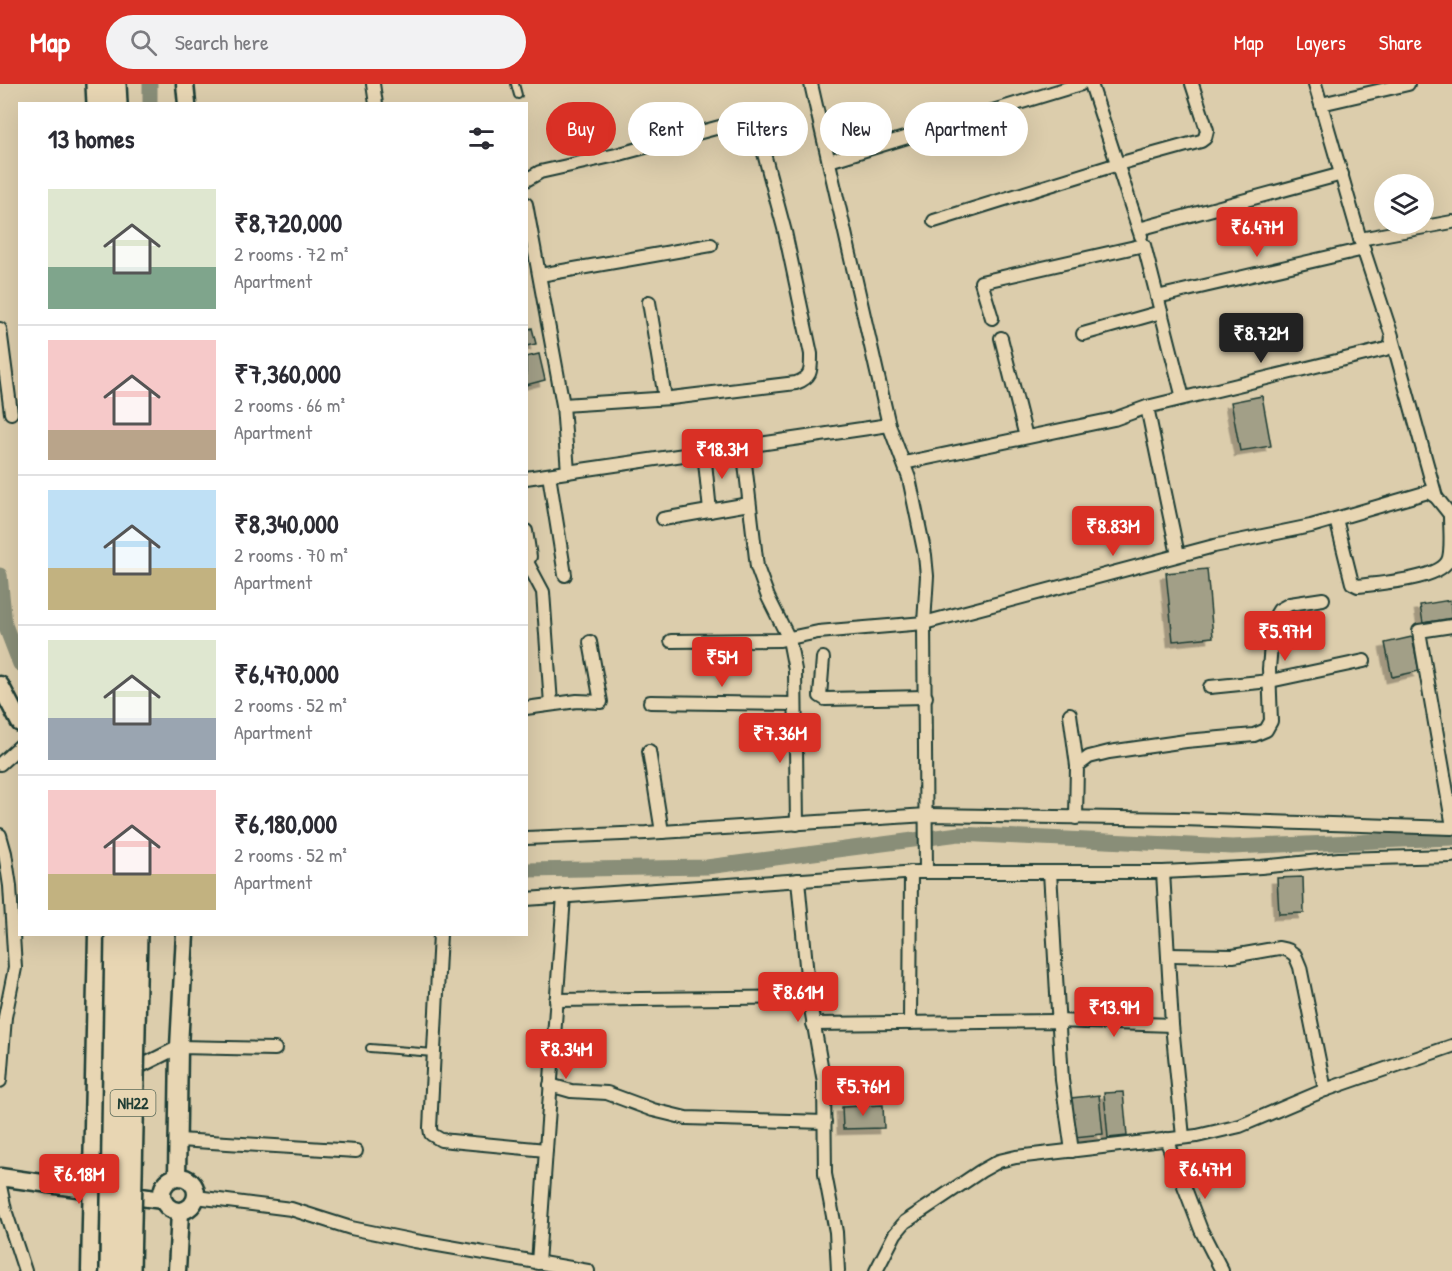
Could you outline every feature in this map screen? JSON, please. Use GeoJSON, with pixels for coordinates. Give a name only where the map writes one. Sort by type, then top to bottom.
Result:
{"type":"FeatureCollection","features":[{"type":"Feature","properties":{"kind":"highway"},"geometry":{"type":"LineString","coordinates":[[97,84],[98,102]]}},
{"type":"Feature","properties":{"kind":"highway"},"geometry":{"type":"LineString","coordinates":[[115,84],[116,102]]}},
{"type":"Feature","properties":{"kind":"highway","name":"NH22"},"geometry":{"type":"LineString","coordinates":[[111,1271],[116,936]]}},
{"type":"Feature","properties":{"kind":"highway","name":"NH22"},"geometry":{"type":"LineString","coordinates":[[129,1271],[136,936]]}},
{"type":"Feature","properties":{"kind":"street"},"geometry":{"type":"LineString","coordinates":[[185,84],[187,102]]}},
{"type":"Feature","properties":{"kind":"street"},"geometry":{"type":"LineString","coordinates":[[373,84],[376,102]]}},
{"type":"Feature","properties":{"kind":"street"},"geometry":{"type":"LineString","coordinates":[[811,84],[889,425],[904,463],[925,555],[927,592],[924,623],[926,872]]}},
{"type":"Feature","properties":{"kind":"street"},"geometry":{"type":"LineString","coordinates":[[829,161],[1081,84]]}},
{"type":"Feature","properties":{"kind":"street"},"geometry":{"type":"LineString","coordinates":[[1091,84],[1144,245],[1183,398]]}},
{"type":"Feature","properties":{"kind":"street"},"geometry":{"type":"LineString","coordinates":[[934,221],[1201,141],[1205,138],[1207,130],[1192,84]]}},
{"type":"Feature","properties":{"kind":"street"},"geometry":{"type":"LineString","coordinates":[[1315,84],[1361,244],[1392,336],[1436,497]]}},
{"type":"Feature","properties":{"kind":"street"},"geometry":{"type":"LineString","coordinates":[[1322,104],[1408,84]]}},
{"type":"Feature","properties":{"kind":"street"},"geometry":{"type":"LineString","coordinates":[[528,179],[540,172],[616,155],[727,125],[743,122],[753,125],[762,146],[785,232],[811,354],[810,373],[806,379],[796,383],[665,398],[563,405]]}},
{"type":"Feature","properties":{"kind":"street"},"geometry":{"type":"LineString","coordinates":[[1139,229],[1342,174]]}},
{"type":"Feature","properties":{"kind":"street"},"geometry":{"type":"LineString","coordinates":[[528,214],[563,405],[568,472]]}},
{"type":"Feature","properties":{"kind":"street"},"geometry":{"type":"LineString","coordinates":[[1157,297],[1452,222]]}},
{"type":"Feature","properties":{"kind":"street"},"geometry":{"type":"LineString","coordinates":[[540,275],[711,245]]}},
{"type":"Feature","properties":{"kind":"street"},"geometry":{"type":"LineString","coordinates":[[992,318],[981,282],[1144,245]]}},
{"type":"Feature","properties":{"kind":"street"},"geometry":{"type":"LineString","coordinates":[[649,302],[665,398]]}},
{"type":"Feature","properties":{"kind":"street"},"geometry":{"type":"LineString","coordinates":[[1083,334],[1161,312]]}},
{"type":"Feature","properties":{"kind":"street"},"geometry":{"type":"LineString","coordinates":[[0,329],[11,413]]}},
{"type":"Feature","properties":{"kind":"street"},"geometry":{"type":"LineString","coordinates":[[904,463],[1114,419],[1147,407],[1386,349],[1391,345],[1392,336]]}},
{"type":"Feature","properties":{"kind":"street"},"geometry":{"type":"LineString","coordinates":[[1001,339],[1026,437]]}},
{"type":"Feature","properties":{"kind":"street"},"geometry":{"type":"LineString","coordinates":[[1147,407],[1178,555]]}},
{"type":"Feature","properties":{"kind":"street"},"geometry":{"type":"LineString","coordinates":[[528,478],[889,425]]}},
{"type":"Feature","properties":{"kind":"street"},"geometry":{"type":"LineString","coordinates":[[743,446],[757,567],[768,597],[789,639],[795,670],[796,824]]}},
{"type":"Feature","properties":{"kind":"street"},"geometry":{"type":"LineString","coordinates":[[704,452],[710,511]]}},
{"type":"Feature","properties":{"kind":"street"},"geometry":{"type":"LineString","coordinates":[[549,475],[565,575]]}},
{"type":"Feature","properties":{"kind":"street"},"geometry":{"type":"LineString","coordinates":[[672,641],[789,639],[818,632],[924,623],[1178,555],[1336,519],[1428,492],[1436,497],[1451,517],[1449,559],[1452,573]]}},
{"type":"Feature","properties":{"kind":"street"},"geometry":{"type":"LineString","coordinates":[[663,519],[749,504]]}},
{"type":"Feature","properties":{"kind":"street"},"geometry":{"type":"LineString","coordinates":[[1336,519],[1352,583],[1358,586],[1431,574],[1444,568],[1449,559]]}},
{"type":"Feature","properties":{"kind":"street"},"geometry":{"type":"LineString","coordinates":[[528,544],[530,557],[528,560]]}},
{"type":"Feature","properties":{"kind":"street"},"geometry":{"type":"LineString","coordinates":[[528,564],[543,592],[551,704]]}},
{"type":"Feature","properties":{"kind":"street"},"geometry":{"type":"LineString","coordinates":[[1077,766],[1089,758],[1109,752],[1186,741],[1254,735],[1266,730],[1270,721],[1270,633],[1273,620],[1280,610],[1290,604],[1323,599]]}},
{"type":"Feature","properties":{"kind":"street"},"geometry":{"type":"LineString","coordinates":[[1452,626],[1419,631],[1452,820]]}},
{"type":"Feature","properties":{"kind":"street"},"geometry":{"type":"LineString","coordinates":[[528,708],[551,704],[601,702],[590,642]]}},
{"type":"Feature","properties":{"kind":"street"},"geometry":{"type":"LineString","coordinates":[[824,658],[820,696],[825,699],[926,697]]}},
{"type":"Feature","properties":{"kind":"street"},"geometry":{"type":"LineString","coordinates":[[1210,687],[1270,681],[1364,661]]}},
{"type":"Feature","properties":{"kind":"street"},"geometry":{"type":"LineString","coordinates":[[1,686],[18,719]]}},
{"type":"Feature","properties":{"kind":"street"},"geometry":{"type":"LineString","coordinates":[[650,702],[794,704]]}},
{"type":"Feature","properties":{"kind":"street"},"geometry":{"type":"LineString","coordinates":[[1070,714],[1077,766],[1076,818]]}},
{"type":"Feature","properties":{"kind":"street"},"geometry":{"type":"LineString","coordinates":[[0,764],[18,748]]}},
{"type":"Feature","properties":{"kind":"street"},"geometry":{"type":"LineString","coordinates":[[649,751],[662,832]]}},
{"type":"Feature","properties":{"kind":"street"},"geometry":{"type":"LineString","coordinates":[[528,838],[927,819],[1076,818],[1452,828]]}},
{"type":"Feature","properties":{"kind":"street"},"geometry":{"type":"LineString","coordinates":[[0,835],[10,886],[15,968],[4,1005],[0,1081]]}},
{"type":"Feature","properties":{"kind":"street"},"geometry":{"type":"LineString","coordinates":[[528,899],[911,872],[1163,872],[1261,867],[1339,859],[1452,856]]}},
{"type":"Feature","properties":{"kind":"street"},"geometry":{"type":"LineString","coordinates":[[910,1023],[911,872]]}},
{"type":"Feature","properties":{"kind":"street"},"geometry":{"type":"LineString","coordinates":[[1050,872],[1057,1021],[1062,1080],[1072,1150]]}},
{"type":"Feature","properties":{"kind":"street"},"geometry":{"type":"LineString","coordinates":[[1163,872],[1172,1025],[1184,1137]]}},
{"type":"Feature","properties":{"kind":"street"},"geometry":{"type":"LineString","coordinates":[[798,880],[809,997],[824,1082],[825,1174],[836,1232],[838,1271]]}},
{"type":"Feature","properties":{"kind":"street"},"geometry":{"type":"LineString","coordinates":[[538,1263],[564,896]]}},
{"type":"Feature","properties":{"kind":"street"},"geometry":{"type":"LineString","coordinates":[[90,1271],[97,936]]}},
{"type":"Feature","properties":{"kind":"street"},"geometry":{"type":"LineString","coordinates":[[177,1177],[179,1047],[185,936]]}},
{"type":"Feature","properties":{"kind":"street"},"geometry":{"type":"LineString","coordinates":[[440,936],[431,1134],[435,1138],[546,1150]]}},
{"type":"Feature","properties":{"kind":"street"},"geometry":{"type":"LineString","coordinates":[[1168,955],[1233,956],[1279,948],[1295,955],[1300,967],[1325,1090]]}},
{"type":"Feature","properties":{"kind":"street"},"geometry":{"type":"LineString","coordinates":[[556,1000],[809,997]]}},
{"type":"Feature","properties":{"kind":"street"},"geometry":{"type":"LineString","coordinates":[[813,1024],[1057,1021],[1172,1025]]}},
{"type":"Feature","properties":{"kind":"street"},"geometry":{"type":"LineString","coordinates":[[876,1271],[895,1233],[905,1222],[999,1161],[1184,1137],[1240,1126],[1325,1090],[1452,1046]]}},
{"type":"Feature","properties":{"kind":"street"},"geometry":{"type":"LineString","coordinates":[[94,1083],[123,1074],[179,1047],[275,1049]]}},
{"type":"Feature","properties":{"kind":"street"},"geometry":{"type":"LineString","coordinates":[[550,1085],[570,1091],[607,1093],[653,1110],[686,1118],[825,1122]]}},
{"type":"Feature","properties":{"kind":"street"},"geometry":{"type":"LineString","coordinates":[[1166,1139],[1194,1213],[1222,1271]]}},
{"type":"Feature","properties":{"kind":"street"},"geometry":{"type":"LineString","coordinates":[[179,1140],[356,1151]]}},
{"type":"Feature","properties":{"kind":"street"},"geometry":{"type":"LineString","coordinates":[[0,1177],[162,1200]]}},
{"type":"Feature","properties":{"kind":"street"},"geometry":{"type":"LineString","coordinates":[[177,1177],[185,1178],[191,1183],[196,1197],[188,1209],[180,1212],[172,1211],[162,1200],[164,1185],[177,1177]]}},
{"type":"Feature","properties":{"kind":"street"},"geometry":{"type":"LineString","coordinates":[[0,1186],[5,1210],[25,1271]]}},
{"type":"Feature","properties":{"kind":"street"},"geometry":{"type":"LineString","coordinates":[[196,1197],[291,1209],[351,1228],[415,1242],[538,1263],[560,1269],[588,1271]]}},
{"type":"Feature","properties":{"kind":"street"},"geometry":{"type":"LineString","coordinates":[[177,1271],[180,1212]]}},
{"type":"Feature","properties":{"kind":"lane"},"geometry":{"type":"LineString","coordinates":[[515,84],[518,95]]}},
{"type":"Feature","properties":{"kind":"lane"},"geometry":{"type":"LineString","coordinates":[[370,1048],[434,1053]]}},
{"type":"Feature","properties":{"kind":"building"},"geometry":{"type":"Polygon","coordinates":[[[532,328],[536,344],[528,346],[528,329],[532,328]]]}},
{"type":"Feature","properties":{"kind":"building"},"geometry":{"type":"Polygon","coordinates":[[[539,354],[545,380],[528,384],[528,357],[539,354]]]}},
{"type":"Feature","properties":{"kind":"building"},"geometry":{"type":"Polygon","coordinates":[[[1262,396],[1271,446],[1240,451],[1231,402],[1262,396]]]}},
{"type":"Feature","properties":{"kind":"building"},"geometry":{"type":"Polygon","coordinates":[[[1207,569],[1213,637],[1173,641],[1166,573],[1207,569]]]}},
{"type":"Feature","properties":{"kind":"building"},"geometry":{"type":"Polygon","coordinates":[[[1450,600],[1452,618],[1423,623],[1420,605],[1450,600]]]}},
{"type":"Feature","properties":{"kind":"building"},"geometry":{"type":"Polygon","coordinates":[[[1412,637],[1419,671],[1392,677],[1385,643],[1412,637]]]}},
{"type":"Feature","properties":{"kind":"building"},"geometry":{"type":"Polygon","coordinates":[[[1303,877],[1304,913],[1279,914],[1277,878],[1303,877]]]}},
{"type":"Feature","properties":{"kind":"building"},"geometry":{"type":"Polygon","coordinates":[[[1123,1092],[1127,1136],[1108,1138],[1104,1093],[1123,1092]]]}},
{"type":"Feature","properties":{"kind":"building"},"geometry":{"type":"Polygon","coordinates":[[[1099,1095],[1103,1134],[1075,1137],[1071,1098],[1099,1095]]]}},
{"type":"Feature","properties":{"kind":"building"},"geometry":{"type":"Polygon","coordinates":[[[883,1105],[884,1128],[843,1129],[842,1107],[883,1105]]]}},
{"type":"Feature","properties":{"kind":"waterway"},"geometry":{"type":"LineString","coordinates":[[150,84],[150,102]]}},
{"type":"Feature","properties":{"kind":"waterway"},"geometry":{"type":"LineString","coordinates":[[0,575],[5,625],[18,659]]}},
{"type":"Feature","properties":{"kind":"waterway"},"geometry":{"type":"LineString","coordinates":[[528,870],[707,867],[959,834],[1232,847],[1452,838]]}}]}
